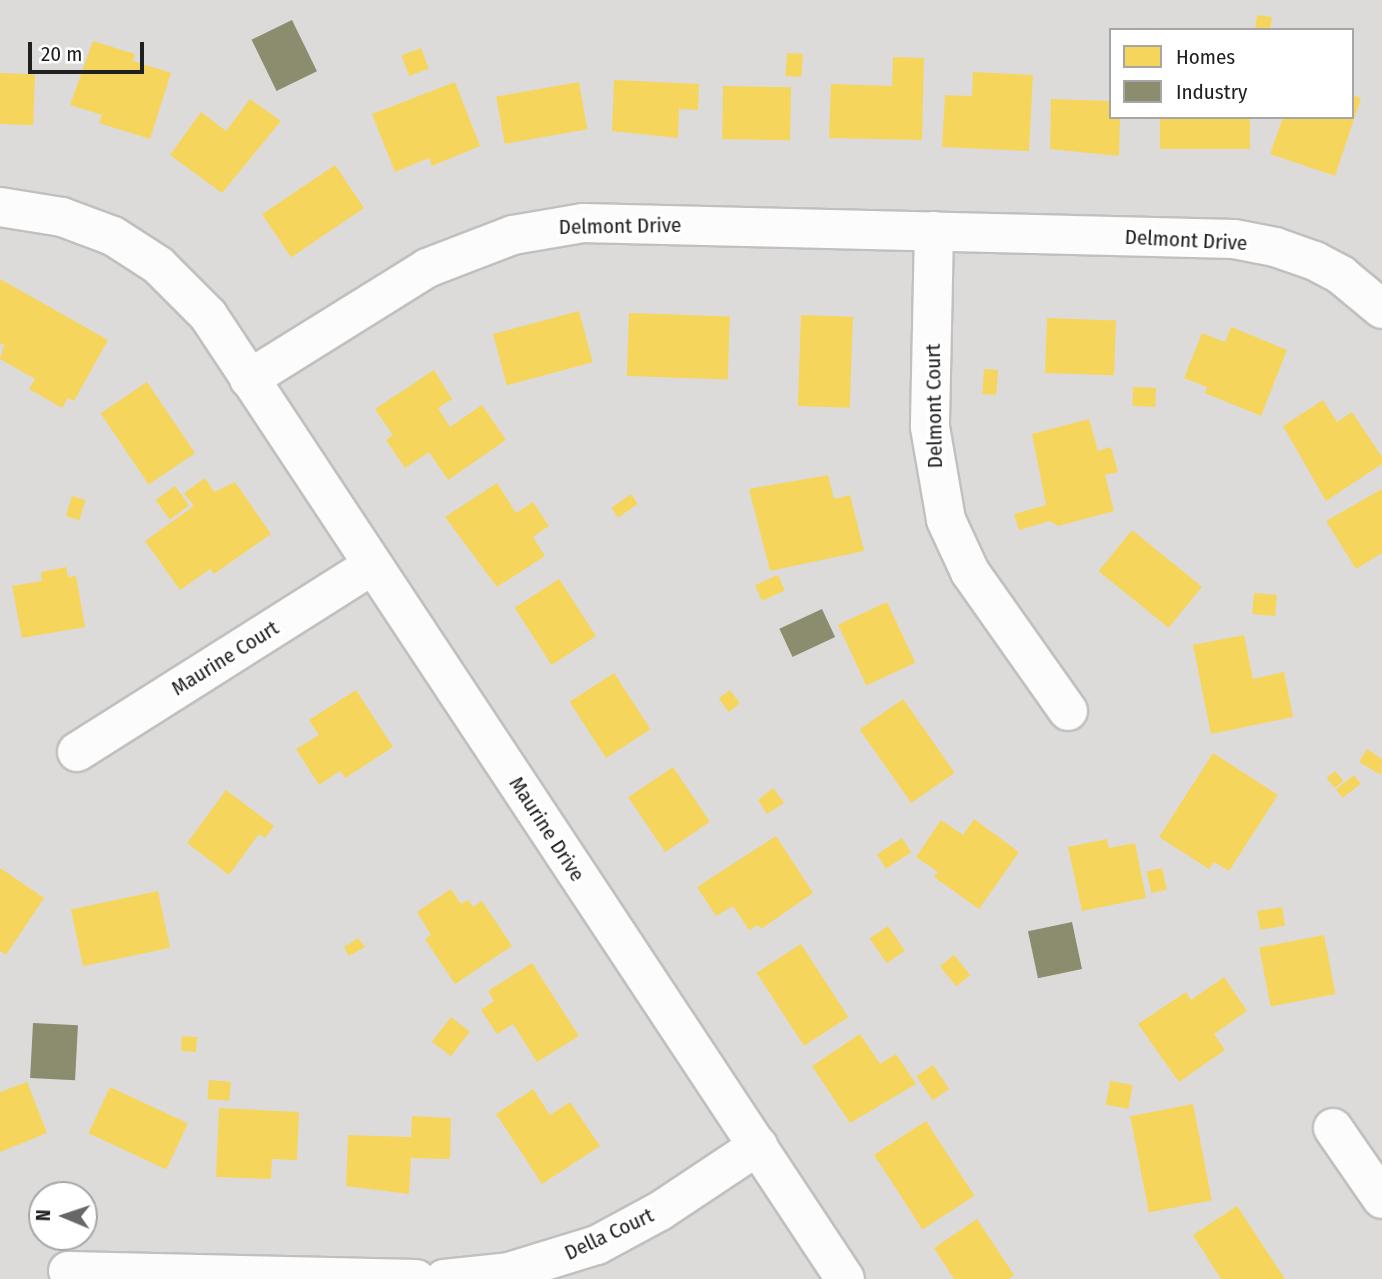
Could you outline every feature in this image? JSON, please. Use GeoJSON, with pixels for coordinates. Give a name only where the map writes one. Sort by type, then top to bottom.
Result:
{"type":"FeatureCollection","features":[{"type":"Feature","properties":{"kind":"street"},"geometry":{"type":"LineString","coordinates":[[0,207],[79,222],[144,254],[186,288],[249,379]]}},
{"type":"Feature","properties":{"kind":"street","name":"Delmont Drive"},"geometry":{"type":"LineString","coordinates":[[249,379],[428,268],[530,231],[618,222],[1234,239],[1289,251],[1340,275],[1382,309]]}},
{"type":"Feature","properties":{"kind":"street","name":"Delmont Court"},"geometry":{"type":"LineString","coordinates":[[934,231],[930,427],[946,520],[970,572],[1068,711]]}},
{"type":"Feature","properties":{"kind":"street","name":"Maurine Drive"},"geometry":{"type":"LineString","coordinates":[[249,379],[845,1279]]}},
{"type":"Feature","properties":{"kind":"street","name":"Maurine Court"},"geometry":{"type":"LineString","coordinates":[[77,752],[373,565]]}},
{"type":"Feature","properties":{"kind":"street"},"geometry":{"type":"LineString","coordinates":[[1333,1128],[1382,1199]]}},
{"type":"Feature","properties":{"kind":"street","name":"Della Court"},"geometry":{"type":"LineString","coordinates":[[444,1279],[509,1272],[597,1245],[660,1211],[758,1146]]}},
{"type":"Feature","properties":{"kind":"street"},"geometry":{"type":"LineString","coordinates":[[68,1271],[416,1279]]}},
{"type":"Feature","properties":{"kind":"shaded area"},"geometry":{"type":"Polygon","coordinates":[[[0,0],[1382,0],[1382,1279],[0,1279],[0,0]]]}},
{"type":"Feature","properties":{"kind":"building: Homes"},"geometry":{"type":"Polygon","coordinates":[[[1257,15],[1272,17],[1270,28],[1255,28],[1257,15]]]}},
{"type":"Feature","properties":{"kind":"building: Homes"},"geometry":{"type":"Polygon","coordinates":[[[93,41],[135,54],[133,61],[171,73],[150,139],[99,123],[102,115],[70,105],[93,41]]]}},
{"type":"Feature","properties":{"kind":"building: Homes"},"geometry":{"type":"Polygon","coordinates":[[[421,48],[429,69],[409,76],[401,56],[421,48]]]}},
{"type":"Feature","properties":{"kind":"building: Homes"},"geometry":{"type":"Polygon","coordinates":[[[787,53],[803,54],[801,77],[785,76],[787,53]]]}},
{"type":"Feature","properties":{"kind":"building: Homes"},"geometry":{"type":"Polygon","coordinates":[[[893,57],[924,58],[922,140],[829,138],[831,84],[892,86],[893,57]]]}},
{"type":"Feature","properties":{"kind":"building: Homes"},"geometry":{"type":"Polygon","coordinates":[[[973,72],[1033,75],[1029,151],[942,147],[945,95],[972,96],[973,72]]]}},
{"type":"Feature","properties":{"kind":"building: Homes"},"geometry":{"type":"Polygon","coordinates":[[[0,73],[35,74],[33,125],[0,124],[0,73]]]}},
{"type":"Feature","properties":{"kind":"building: Homes"},"geometry":{"type":"Polygon","coordinates":[[[614,80],[699,84],[698,110],[679,109],[678,138],[612,131],[614,80]]]}},
{"type":"Feature","properties":{"kind":"building: Homes"},"geometry":{"type":"Polygon","coordinates":[[[455,82],[480,146],[432,166],[429,158],[395,172],[372,114],[455,82]]]}},
{"type":"Feature","properties":{"kind":"building: Homes"},"geometry":{"type":"Polygon","coordinates":[[[579,82],[587,129],[505,144],[496,97],[579,82]]]}},
{"type":"Feature","properties":{"kind":"building: Homes"},"geometry":{"type":"Polygon","coordinates":[[[723,86],[791,87],[790,140],[722,139],[723,86]]]}},
{"type":"Feature","properties":{"kind":"building: Homes"},"geometry":{"type":"Polygon","coordinates":[[[1354,96],[1361,98],[1354,119],[1354,96]]]}},
{"type":"Feature","properties":{"kind":"building: Homes"},"geometry":{"type":"Polygon","coordinates":[[[250,99],[281,121],[222,193],[170,155],[201,112],[226,131],[250,99]]]}},
{"type":"Feature","properties":{"kind":"building: Homes"},"geometry":{"type":"Polygon","coordinates":[[[1051,99],[1109,101],[1109,119],[1120,119],[1119,156],[1050,149],[1051,99]]]}},
{"type":"Feature","properties":{"kind":"building: Homes"},"geometry":{"type":"Polygon","coordinates":[[[1160,119],[1250,119],[1250,149],[1160,149],[1160,119]]]}},
{"type":"Feature","properties":{"kind":"building: Homes"},"geometry":{"type":"Polygon","coordinates":[[[1282,119],[1354,119],[1335,176],[1270,154],[1282,119]]]}},
{"type":"Feature","properties":{"kind":"building: Homes"},"geometry":{"type":"Polygon","coordinates":[[[335,165],[364,208],[291,257],[262,214],[335,165]]]}},
{"type":"Feature","properties":{"kind":"building: Homes"},"geometry":{"type":"Polygon","coordinates":[[[0,279],[108,340],[74,401],[68,398],[62,408],[29,389],[35,379],[0,359],[4,345],[0,343],[0,279]]]}},
{"type":"Feature","properties":{"kind":"building: Homes"},"geometry":{"type":"Polygon","coordinates":[[[579,311],[593,362],[507,385],[493,334],[579,311]]]}},
{"type":"Feature","properties":{"kind":"building: Homes"},"geometry":{"type":"Polygon","coordinates":[[[629,313],[730,317],[728,379],[627,376],[629,313]]]}},
{"type":"Feature","properties":{"kind":"building: Homes"},"geometry":{"type":"Polygon","coordinates":[[[801,315],[853,317],[850,408],[798,406],[801,315]]]}},
{"type":"Feature","properties":{"kind":"building: Homes"},"geometry":{"type":"Polygon","coordinates":[[[1047,318],[1116,320],[1114,375],[1045,373],[1047,318]]]}},
{"type":"Feature","properties":{"kind":"building: Homes"},"geometry":{"type":"Polygon","coordinates":[[[1231,327],[1287,350],[1261,416],[1205,393],[1207,387],[1184,378],[1202,333],[1225,342],[1231,327]]]}},
{"type":"Feature","properties":{"kind":"building: Homes"},"geometry":{"type":"Polygon","coordinates":[[[984,369],[998,370],[996,395],[982,394],[984,369]]]}},
{"type":"Feature","properties":{"kind":"building: Homes"},"geometry":{"type":"Polygon","coordinates":[[[434,370],[452,399],[438,408],[450,427],[482,405],[506,440],[448,480],[429,452],[405,468],[386,440],[393,435],[375,409],[434,370]]]}},
{"type":"Feature","properties":{"kind":"building: Homes"},"geometry":{"type":"Polygon","coordinates":[[[147,382],[195,453],[149,485],[101,413],[147,382]]]}},
{"type":"Feature","properties":{"kind":"building: Homes"},"geometry":{"type":"Polygon","coordinates":[[[1133,387],[1156,388],[1155,407],[1132,406],[1133,387]]]}},
{"type":"Feature","properties":{"kind":"building: Homes"},"geometry":{"type":"Polygon","coordinates":[[[1323,400],[1337,422],[1352,412],[1382,457],[1382,464],[1326,501],[1283,426],[1323,400]]]}},
{"type":"Feature","properties":{"kind":"building: Homes"},"geometry":{"type":"Polygon","coordinates":[[[1089,419],[1098,451],[1111,447],[1118,472],[1105,475],[1114,511],[1058,526],[1050,521],[1019,530],[1014,514],[1046,505],[1032,434],[1089,419]]]}},
{"type":"Feature","properties":{"kind":"building: Homes"},"geometry":{"type":"Polygon","coordinates":[[[828,475],[834,499],[850,495],[864,551],[770,571],[749,489],[828,475]]]}},
{"type":"Feature","properties":{"kind":"building: Homes"},"geometry":{"type":"Polygon","coordinates":[[[205,478],[214,492],[235,482],[271,534],[214,574],[210,569],[180,590],[145,541],[194,506],[184,493],[205,478]]]}},
{"type":"Feature","properties":{"kind":"building: Homes"},"geometry":{"type":"Polygon","coordinates":[[[497,483],[516,513],[533,502],[549,526],[533,537],[545,556],[497,587],[445,517],[497,483]]]}},
{"type":"Feature","properties":{"kind":"building: Homes"},"geometry":{"type":"Polygon","coordinates":[[[175,486],[189,505],[170,520],[156,500],[175,486]]]}},
{"type":"Feature","properties":{"kind":"building: Homes"},"geometry":{"type":"Polygon","coordinates":[[[1382,489],[1382,553],[1356,569],[1326,521],[1382,489]]]}},
{"type":"Feature","properties":{"kind":"building: Homes"},"geometry":{"type":"Polygon","coordinates":[[[631,494],[638,504],[618,518],[611,508],[631,494]]]}},
{"type":"Feature","properties":{"kind":"building: Homes"},"geometry":{"type":"Polygon","coordinates":[[[72,496],[85,500],[79,520],[66,516],[72,496]]]}},
{"type":"Feature","properties":{"kind":"building: Homes"},"geometry":{"type":"Polygon","coordinates":[[[1132,530],[1202,587],[1169,628],[1099,571],[1132,530]]]}},
{"type":"Feature","properties":{"kind":"building: Homes"},"geometry":{"type":"Polygon","coordinates":[[[66,567],[68,577],[76,576],[85,627],[22,638],[12,586],[42,581],[41,572],[66,567]]]}},
{"type":"Feature","properties":{"kind":"building: Homes"},"geometry":{"type":"Polygon","coordinates":[[[778,575],[785,591],[762,601],[755,585],[778,575]]]}},
{"type":"Feature","properties":{"kind":"building: Homes"},"geometry":{"type":"Polygon","coordinates":[[[559,579],[596,636],[552,665],[515,608],[559,579]]]}},
{"type":"Feature","properties":{"kind":"building: Homes"},"geometry":{"type":"Polygon","coordinates":[[[1254,593],[1277,595],[1275,616],[1252,614],[1254,593]]]}},
{"type":"Feature","properties":{"kind":"building: Homes"},"geometry":{"type":"Polygon","coordinates":[[[887,602],[915,663],[866,686],[838,625],[887,602]]]}},
{"type":"Feature","properties":{"kind":"building: Homes"},"geometry":{"type":"Polygon","coordinates":[[[1244,635],[1253,679],[1284,672],[1293,717],[1211,734],[1193,645],[1244,635]]]}},
{"type":"Feature","properties":{"kind":"building: Homes"},"geometry":{"type":"Polygon","coordinates":[[[614,673],[650,729],[606,758],[570,702],[614,673]]]}},
{"type":"Feature","properties":{"kind":"building: Homes"},"geometry":{"type":"Polygon","coordinates":[[[356,690],[393,747],[345,778],[340,771],[319,785],[296,749],[319,735],[309,720],[356,690]]]}},
{"type":"Feature","properties":{"kind":"building: Homes"},"geometry":{"type":"Polygon","coordinates":[[[730,690],[740,704],[729,712],[719,698],[730,690]]]}},
{"type":"Feature","properties":{"kind":"building: Homes"},"geometry":{"type":"Polygon","coordinates":[[[903,699],[955,773],[911,803],[860,729],[903,699]]]}},
{"type":"Feature","properties":{"kind":"building: Homes"},"geometry":{"type":"Polygon","coordinates":[[[1367,749],[1382,759],[1381,775],[1359,762],[1367,749]]]}},
{"type":"Feature","properties":{"kind":"building: Homes"},"geometry":{"type":"Polygon","coordinates":[[[1213,753],[1278,795],[1229,871],[1214,862],[1209,869],[1159,837],[1213,753]]]}},
{"type":"Feature","properties":{"kind":"building: Homes"},"geometry":{"type":"Polygon","coordinates":[[[673,767],[710,822],[665,852],[628,797],[673,767]]]}},
{"type":"Feature","properties":{"kind":"building: Homes"},"geometry":{"type":"Polygon","coordinates":[[[1335,771],[1343,781],[1335,788],[1326,778],[1335,771]]]}},
{"type":"Feature","properties":{"kind":"building: Homes"},"geometry":{"type":"Polygon","coordinates":[[[1354,775],[1361,784],[1343,798],[1336,789],[1354,775]]]}},
{"type":"Feature","properties":{"kind":"building: Homes"},"geometry":{"type":"Polygon","coordinates":[[[773,788],[784,803],[767,814],[758,800],[773,788]]]}},
{"type":"Feature","properties":{"kind":"building: Homes"},"geometry":{"type":"Polygon","coordinates":[[[226,790],[274,826],[265,838],[259,834],[229,875],[187,843],[226,790]]]}},
{"type":"Feature","properties":{"kind":"building: Homes"},"geometry":{"type":"Polygon","coordinates":[[[974,819],[1019,852],[979,909],[934,877],[938,872],[916,857],[941,820],[963,835],[974,819]]]}},
{"type":"Feature","properties":{"kind":"building: Homes"},"geometry":{"type":"Polygon","coordinates":[[[776,836],[813,893],[761,929],[758,925],[749,930],[733,906],[716,916],[697,887],[776,836]]]}},
{"type":"Feature","properties":{"kind":"building: Homes"},"geometry":{"type":"Polygon","coordinates":[[[902,838],[911,852],[886,869],[877,854],[902,838]]]}},
{"type":"Feature","properties":{"kind":"building: Homes"},"geometry":{"type":"Polygon","coordinates":[[[1107,839],[1109,848],[1135,843],[1146,898],[1082,911],[1068,847],[1107,839]]]}},
{"type":"Feature","properties":{"kind":"building: Homes"},"geometry":{"type":"Polygon","coordinates":[[[0,868],[44,898],[6,955],[0,951],[0,868]]]}},
{"type":"Feature","properties":{"kind":"building: Homes"},"geometry":{"type":"Polygon","coordinates":[[[1162,868],[1167,889],[1151,893],[1146,872],[1162,868]]]}},
{"type":"Feature","properties":{"kind":"building: Homes"},"geometry":{"type":"Polygon","coordinates":[[[451,889],[461,904],[468,900],[473,907],[482,901],[512,946],[455,984],[425,939],[431,935],[417,912],[451,889]]]}},
{"type":"Feature","properties":{"kind":"building: Homes"},"geometry":{"type":"Polygon","coordinates":[[[158,891],[170,948],[83,966],[71,910],[158,891]]]}},
{"type":"Feature","properties":{"kind":"building: Homes"},"geometry":{"type":"Polygon","coordinates":[[[1282,907],[1285,926],[1260,930],[1257,911],[1282,907]]]}},
{"type":"Feature","properties":{"kind":"building: Homes"},"geometry":{"type":"Polygon","coordinates":[[[888,926],[905,951],[887,963],[870,938],[888,926]]]}},
{"type":"Feature","properties":{"kind":"building: Homes"},"geometry":{"type":"Polygon","coordinates":[[[1324,935],[1335,994],[1271,1006],[1259,948],[1324,935]]]}},
{"type":"Feature","properties":{"kind":"building: Homes"},"geometry":{"type":"Polygon","coordinates":[[[358,938],[365,947],[349,956],[344,947],[358,938]]]}},
{"type":"Feature","properties":{"kind":"building: Homes"},"geometry":{"type":"Polygon","coordinates":[[[801,944],[848,1017],[804,1046],[757,973],[801,944]]]}},
{"type":"Feature","properties":{"kind":"building: Homes"},"geometry":{"type":"Polygon","coordinates":[[[954,955],[970,975],[956,987],[940,966],[954,955]]]}},
{"type":"Feature","properties":{"kind":"building: Homes"},"geometry":{"type":"Polygon","coordinates":[[[532,963],[579,1036],[537,1062],[513,1024],[497,1034],[481,1010],[494,1001],[488,991],[532,963]]]}},
{"type":"Feature","properties":{"kind":"building: Homes"},"geometry":{"type":"Polygon","coordinates":[[[1224,977],[1247,1011],[1214,1034],[1225,1050],[1179,1082],[1138,1024],[1186,992],[1191,1000],[1224,977]]]}},
{"type":"Feature","properties":{"kind":"building: Homes"},"geometry":{"type":"Polygon","coordinates":[[[451,1017],[470,1032],[451,1056],[432,1041],[451,1017]]]}},
{"type":"Feature","properties":{"kind":"building: Homes"},"geometry":{"type":"Polygon","coordinates":[[[860,1034],[880,1064],[896,1054],[916,1084],[850,1123],[812,1066],[860,1034]]]}},
{"type":"Feature","properties":{"kind":"building: Homes"},"geometry":{"type":"Polygon","coordinates":[[[182,1036],[197,1037],[196,1052],[181,1051],[182,1036]]]}},
{"type":"Feature","properties":{"kind":"building: Homes"},"geometry":{"type":"Polygon","coordinates":[[[933,1065],[949,1089],[933,1100],[916,1076],[933,1065]]]}},
{"type":"Feature","properties":{"kind":"building: Homes"},"geometry":{"type":"Polygon","coordinates":[[[209,1080],[231,1082],[229,1101],[207,1099],[209,1080]]]}},
{"type":"Feature","properties":{"kind":"building: Homes"},"geometry":{"type":"Polygon","coordinates":[[[1110,1081],[1133,1085],[1128,1109],[1106,1105],[1110,1081]]]}},
{"type":"Feature","properties":{"kind":"building: Homes"},"geometry":{"type":"Polygon","coordinates":[[[27,1082],[47,1133],[0,1152],[0,1092],[27,1082]]]}},
{"type":"Feature","properties":{"kind":"building: Homes"},"geometry":{"type":"Polygon","coordinates":[[[110,1087],[188,1123],[166,1170],[88,1133],[110,1087]]]}},
{"type":"Feature","properties":{"kind":"building: Homes"},"geometry":{"type":"Polygon","coordinates":[[[533,1089],[550,1115],[570,1102],[600,1146],[542,1184],[496,1114],[533,1089]]]}},
{"type":"Feature","properties":{"kind":"building: Homes"},"geometry":{"type":"Polygon","coordinates":[[[1193,1104],[1212,1200],[1149,1212],[1130,1116],[1193,1104]]]}},
{"type":"Feature","properties":{"kind":"building: Homes"},"geometry":{"type":"Polygon","coordinates":[[[219,1108],[299,1112],[297,1160],[272,1159],[271,1179],[216,1177],[219,1108]]]}},
{"type":"Feature","properties":{"kind":"building: Homes"},"geometry":{"type":"Polygon","coordinates":[[[412,1116],[451,1118],[450,1159],[411,1158],[409,1194],[346,1186],[348,1135],[411,1137],[412,1116]]]}},
{"type":"Feature","properties":{"kind":"building: Homes"},"geometry":{"type":"Polygon","coordinates":[[[926,1121],[974,1196],[922,1229],[874,1155],[926,1121]]]}},
{"type":"Feature","properties":{"kind":"building: Homes"},"geometry":{"type":"Polygon","coordinates":[[[1237,1206],[1285,1279],[1221,1279],[1193,1235],[1237,1206]]]}},
{"type":"Feature","properties":{"kind":"building: Homes"},"geometry":{"type":"Polygon","coordinates":[[[977,1219],[1014,1275],[1009,1279],[954,1279],[934,1248],[977,1219]]]}},
{"type":"Feature","properties":{"kind":"building: Industry"},"geometry":{"type":"Polygon","coordinates":[[[292,20],[317,71],[277,91],[252,40],[292,20]]]}},
{"type":"Feature","properties":{"kind":"building: Industry"},"geometry":{"type":"Polygon","coordinates":[[[822,609],[835,637],[793,657],[779,629],[822,609]]]}},
{"type":"Feature","properties":{"kind":"building: Industry"},"geometry":{"type":"Polygon","coordinates":[[[1072,922],[1082,969],[1038,978],[1028,931],[1072,922]]]}},
{"type":"Feature","properties":{"kind":"building: Industry"},"geometry":{"type":"Polygon","coordinates":[[[33,1023],[78,1025],[75,1080],[30,1078],[33,1023]]]}}]}
